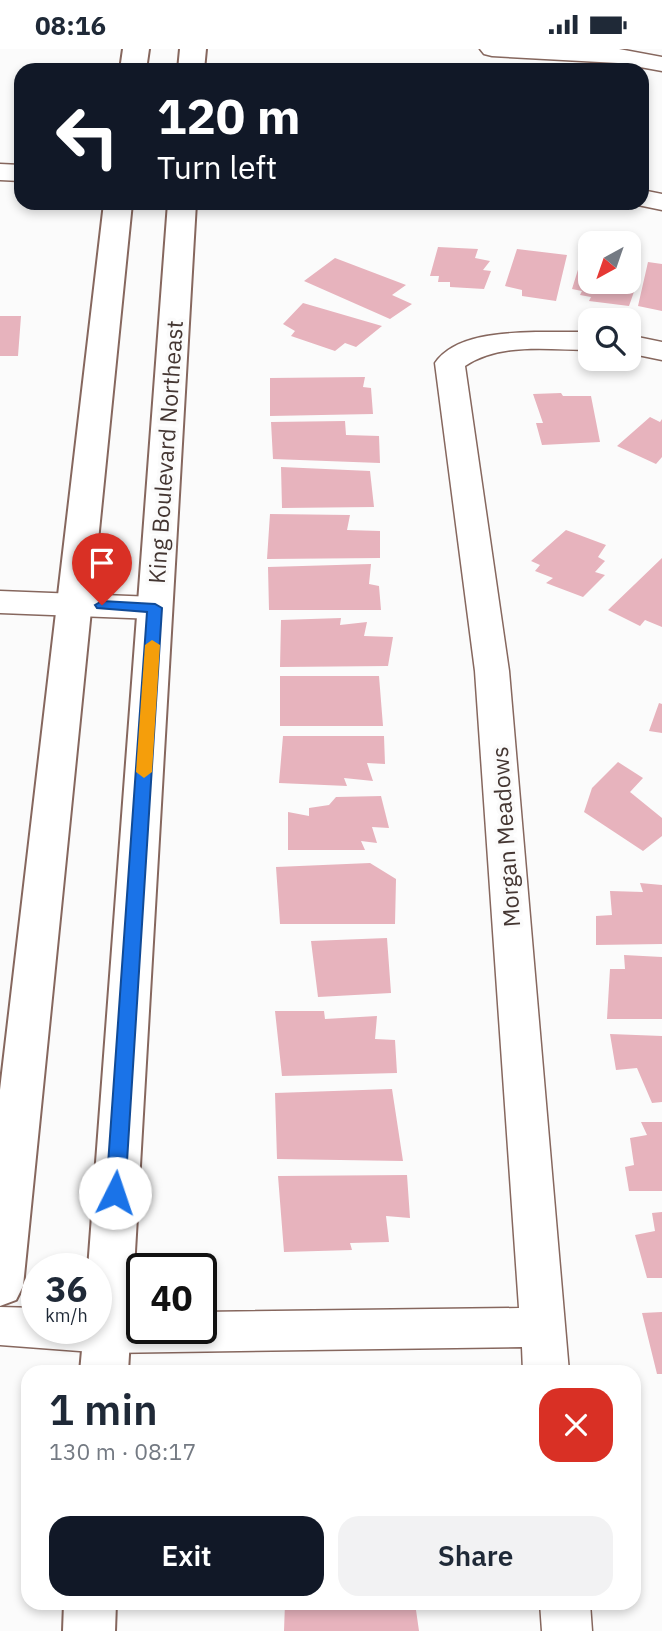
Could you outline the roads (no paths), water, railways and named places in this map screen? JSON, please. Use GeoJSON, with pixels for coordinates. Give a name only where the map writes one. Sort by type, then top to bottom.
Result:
{"type":"FeatureCollection","features":[{"type":"Feature","properties":{"kind":"street"},"geometry":{"type":"LineString","coordinates":[[492,49],[618,56],[662,64]]}},
{"type":"Feature","properties":{"kind":"street"},"geometry":{"type":"LineString","coordinates":[[0,1286],[117,210]]}},
{"type":"Feature","properties":{"kind":"street","name":"King Boulevard Northeast"},"geometry":{"type":"LineString","coordinates":[[105,1352],[182,210]]}},
{"type":"Feature","properties":{"kind":"street","name":"Morgan Meadows"},"geometry":{"type":"LineString","coordinates":[[545,1365],[492,671],[450,363],[461,354],[504,343],[578,341]]}},
{"type":"Feature","properties":{"kind":"street"},"geometry":{"type":"LineString","coordinates":[[641,347],[662,351]]}},
{"type":"Feature","properties":{"kind":"street"},"geometry":{"type":"LineString","coordinates":[[0,602],[155,608]]}},
{"type":"Feature","properties":{"kind":"street"},"geometry":{"type":"LineString","coordinates":[[0,1326],[21,1327]]}},
{"type":"Feature","properties":{"kind":"street"},"geometry":{"type":"LineString","coordinates":[[82,1344],[105,1352],[542,1327]]}},
{"type":"Feature","properties":{"kind":"street"},"geometry":{"type":"LineString","coordinates":[[89,1631],[90,1610]]}},
{"type":"Feature","properties":{"kind":"street"},"geometry":{"type":"LineString","coordinates":[[566,1610],[567,1631]]}}]}
